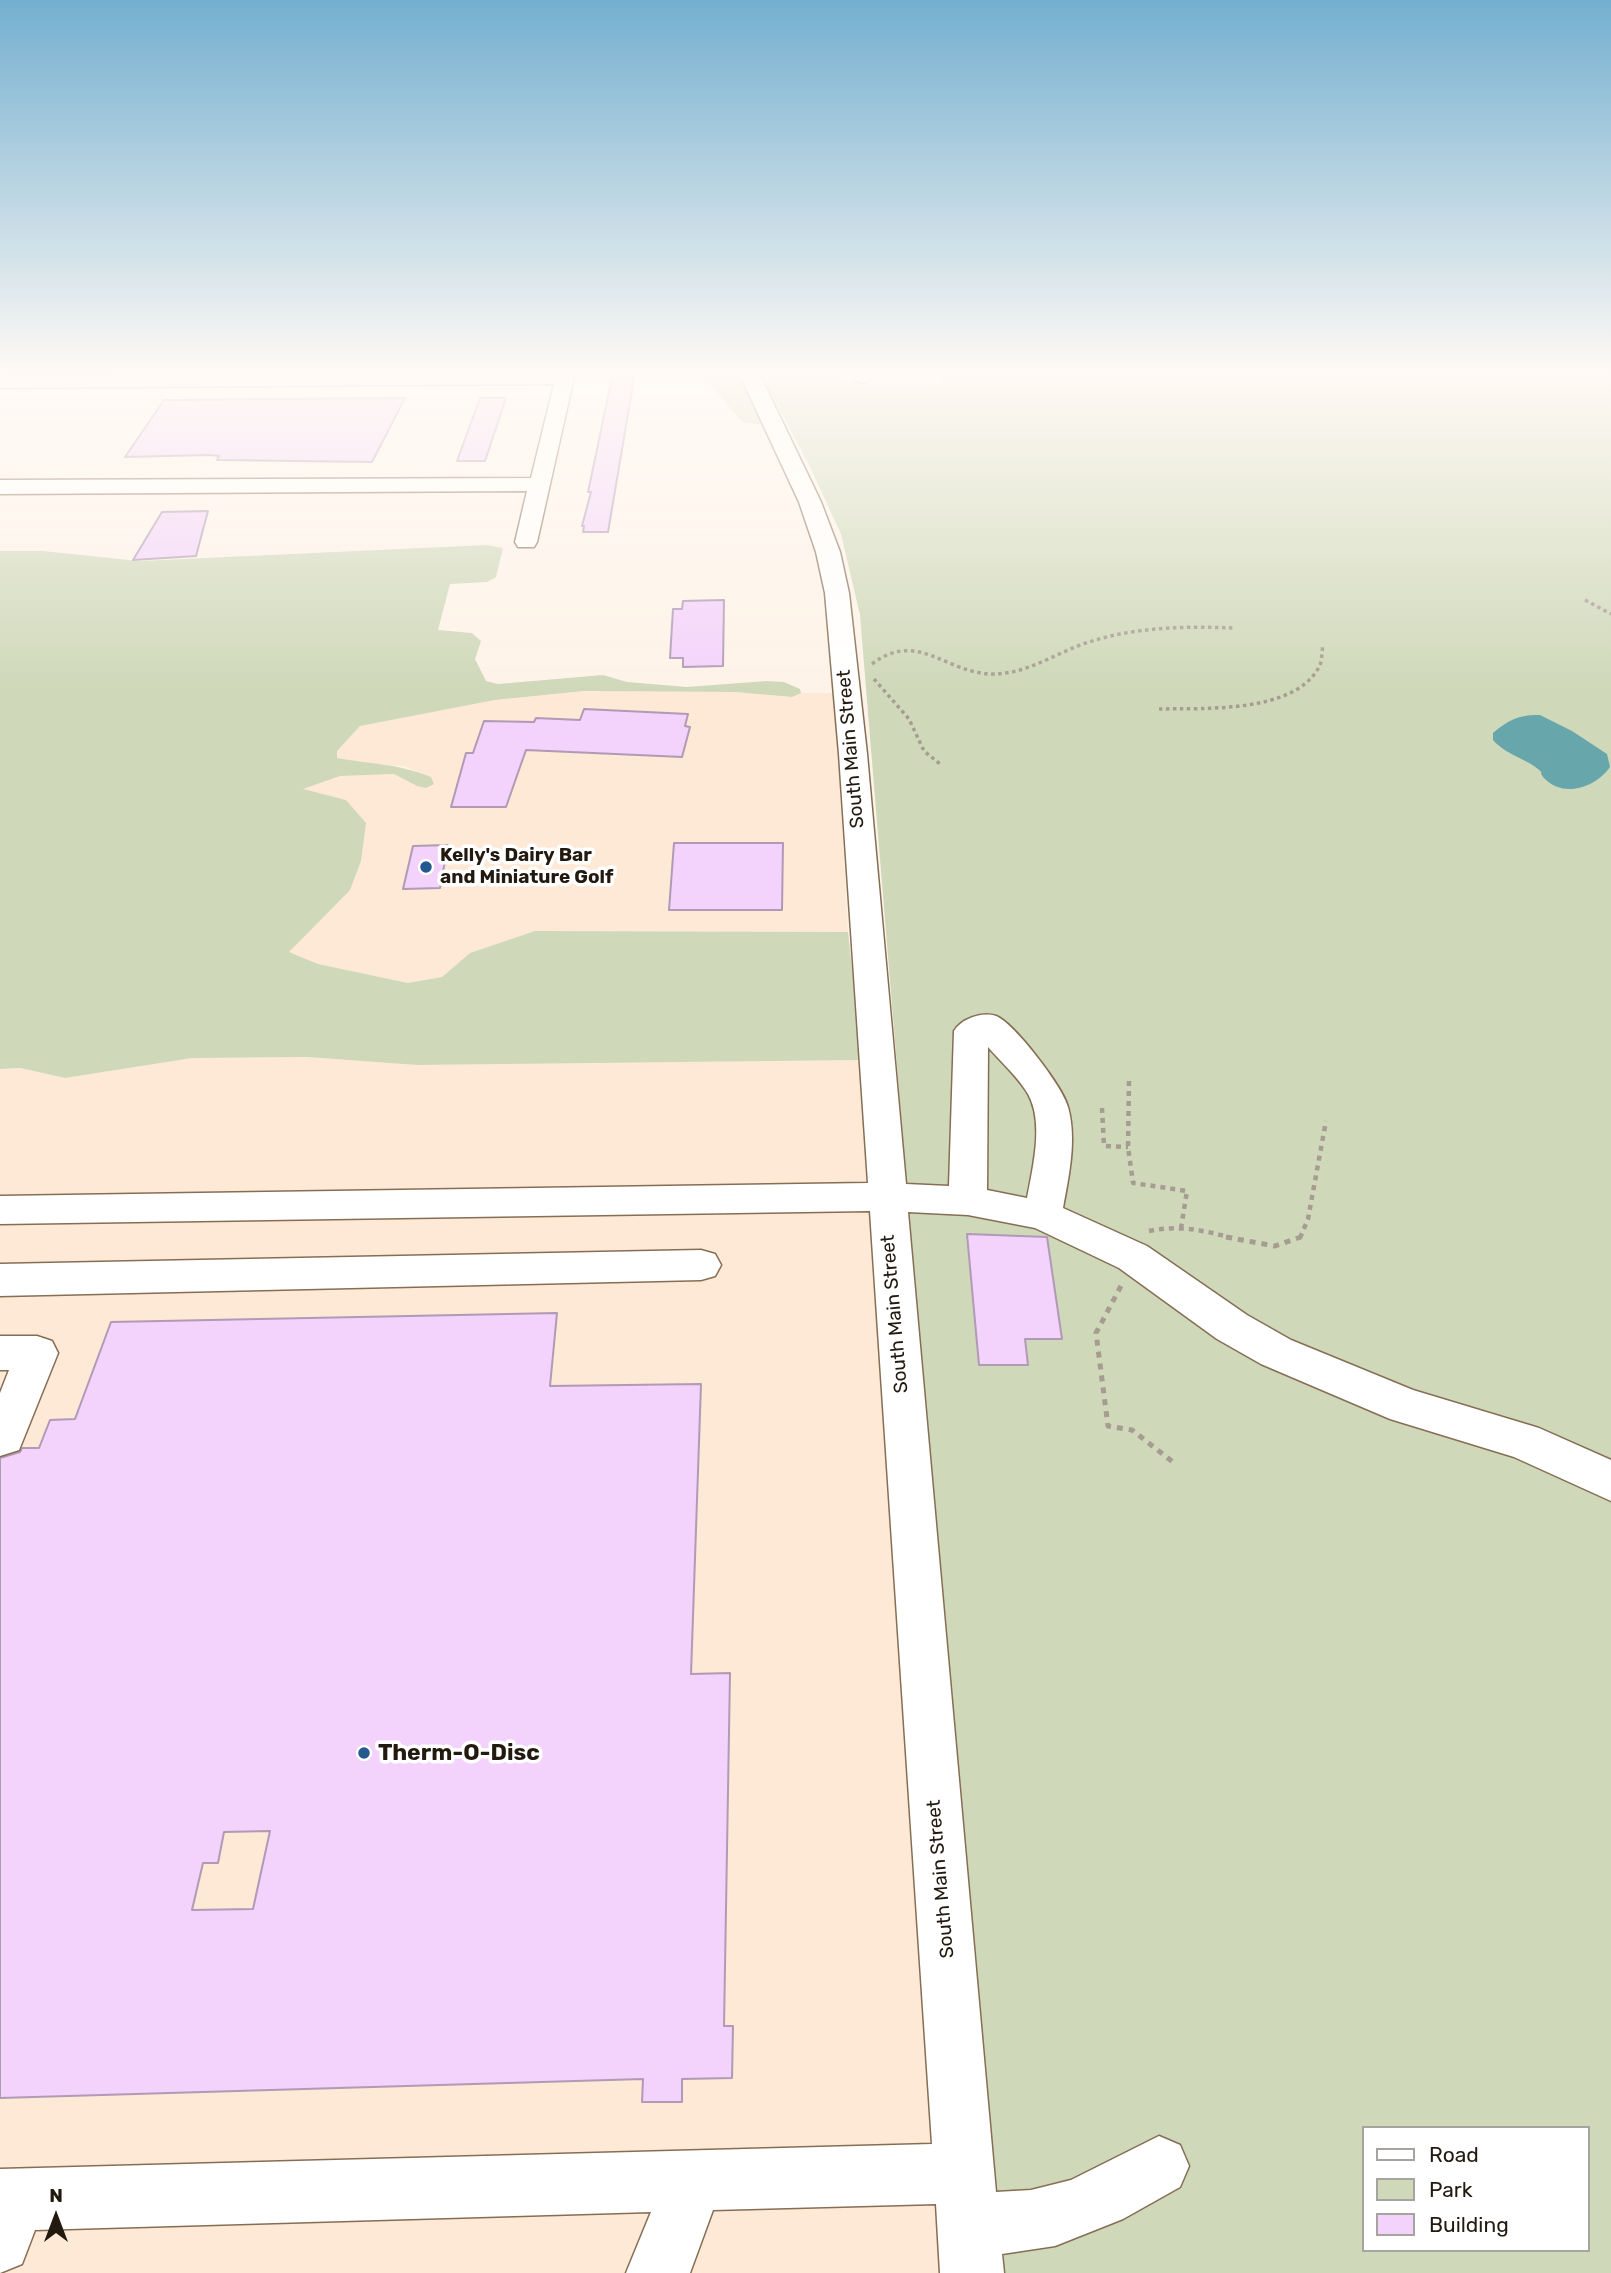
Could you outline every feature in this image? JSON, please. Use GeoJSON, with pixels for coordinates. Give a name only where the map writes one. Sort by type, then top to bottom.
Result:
{"type":"FeatureCollection","features":[{"type":"Feature","properties":{"kind":"street"},"geometry":{"type":"LineString","coordinates":[[526,542],[539,479]]}},
{"type":"Feature","properties":{"kind":"street","name":"South Main Street"},"geometry":{"type":"LineString","coordinates":[[799,479],[810,502],[834,575],[853,754],[885,1196],[968,2223]]}},
{"type":"Feature","properties":{"kind":"street"},"geometry":{"type":"LineString","coordinates":[[0,487],[538,484]]}},
{"type":"Feature","properties":{"kind":"street"},"geometry":{"type":"LineString","coordinates":[[968,1201],[971,1031],[988,1025],[1046,1093],[1053,1114],[1050,1177],[1042,1215]]}},
{"type":"Feature","properties":{"kind":"street"},"geometry":{"type":"LineString","coordinates":[[0,1210],[885,1196],[968,1201],[1042,1215],[1094,1237],[1133,1257],[1232,1327],[1276,1352],[1405,1406],[1524,1441],[1583,1465],[1611,1481]]}},
{"type":"Feature","properties":{"kind":"street"},"geometry":{"type":"LineString","coordinates":[[0,1280],[701,1265]]}},
{"type":"Feature","properties":{"kind":"street"},"geometry":{"type":"LineString","coordinates":[[0,1353],[37,1353],[5,1437],[0,1437]]}},
{"type":"Feature","properties":{"kind":"street"},"geometry":{"type":"LineString","coordinates":[[4,2214],[694,2180],[968,2223],[1037,2220],[1068,2212],[1116,2191],[1159,2166]]}},
{"type":"Feature","properties":{"kind":"street"},"geometry":{"type":"LineString","coordinates":[[658,2273],[694,2180]]}},
{"type":"Feature","properties":{"kind":"path"},"geometry":{"type":"LineString","coordinates":[[1585,600],[1611,614]]}},
{"type":"Feature","properties":{"kind":"path"},"geometry":{"type":"LineString","coordinates":[[940,764],[926,756],[918,744],[914,726],[872,675],[871,665],[878,658],[897,652],[925,650],[978,672],[1008,673],[1100,640],[1177,629],[1233,628]]}},
{"type":"Feature","properties":{"kind":"path"},"geometry":{"type":"LineString","coordinates":[[1159,709],[1238,707],[1284,696],[1305,684],[1320,665],[1323,644]]}},
{"type":"Feature","properties":{"kind":"path"},"geometry":{"type":"LineString","coordinates":[[1129,1081],[1128,1147],[1133,1182],[1187,1191],[1181,1227]]}},
{"type":"Feature","properties":{"kind":"path"},"geometry":{"type":"LineString","coordinates":[[1102,1108],[1104,1146],[1128,1147]]}},
{"type":"Feature","properties":{"kind":"path"},"geometry":{"type":"LineString","coordinates":[[1147,1231],[1181,1227],[1249,1243],[1275,1246],[1300,1239],[1308,1219],[1326,1121]]}},
{"type":"Feature","properties":{"kind":"path"},"geometry":{"type":"LineString","coordinates":[[1126,1275],[1096,1333],[1108,1426],[1132,1430],[1173,1461]]}},
{"type":"Feature","properties":{"kind":"shaded area"},"geometry":{"type":"Polygon","coordinates":[[[584,691],[735,692],[791,697],[801,693],[835,693],[848,932],[535,931],[470,953],[442,977],[408,983],[318,964],[289,952],[310,927],[346,800],[302,789],[340,776],[394,774],[426,788],[430,777],[404,766],[376,765],[337,758],[337,751],[360,726],[495,700],[584,691]]]}},
{"type":"Feature","properties":{"kind":"shaded area"},"geometry":{"type":"Polygon","coordinates":[[[307,1057],[417,1065],[862,1060],[944,2273],[0,2273],[0,1069],[20,1068],[65,1078],[192,1058],[307,1057]]]}},
{"type":"Feature","properties":{"kind":"green space"},"geometry":{"type":"Polygon","coordinates":[[[816,479],[1611,479],[1611,2273],[996,2273],[860,615],[841,534],[816,479]]]}},
{"type":"Feature","properties":{"kind":"green space"},"geometry":{"type":"Polygon","coordinates":[[[487,545],[503,548],[496,577],[487,582],[450,584],[438,630],[472,633],[481,641],[475,659],[486,681],[498,684],[603,675],[627,682],[687,687],[767,681],[784,682],[800,689],[801,693],[792,697],[735,692],[584,691],[495,700],[360,726],[337,751],[337,758],[408,769],[431,777],[434,784],[426,788],[417,786],[394,774],[340,776],[303,789],[346,800],[366,823],[361,861],[350,890],[289,952],[318,964],[408,983],[442,977],[470,953],[535,931],[848,932],[862,1060],[417,1065],[307,1057],[192,1058],[65,1078],[20,1068],[0,1069],[0,551],[43,551],[139,561],[487,545]]]}},
{"type":"Feature","properties":{"kind":"water"},"geometry":{"type":"Polygon","coordinates":[[[1540,715],[1572,731],[1607,754],[1610,767],[1588,785],[1561,788],[1544,778],[1533,765],[1493,740],[1493,733],[1509,721],[1540,715]]]}},
{"type":"Feature","properties":{"kind":"building"},"geometry":{"type":"Polygon","coordinates":[[[591,479],[617,479],[608,532],[583,532],[582,526],[591,492],[588,492],[591,479]]]}},
{"type":"Feature","properties":{"kind":"building"},"geometry":{"type":"Polygon","coordinates":[[[208,511],[196,556],[133,560],[162,512],[208,511]]]}},
{"type":"Feature","properties":{"kind":"building"},"geometry":{"type":"Polygon","coordinates":[[[724,600],[723,666],[683,667],[683,658],[670,658],[673,609],[682,609],[683,601],[724,600]]]}},
{"type":"Feature","properties":{"kind":"building"},"geometry":{"type":"Polygon","coordinates":[[[584,709],[688,714],[685,726],[690,727],[682,757],[526,750],[506,807],[451,807],[466,753],[473,753],[484,721],[534,722],[536,718],[580,720],[584,709]]]}},
{"type":"Feature","properties":{"kind":"building"},"geometry":{"type":"Polygon","coordinates":[[[674,843],[783,843],[782,910],[669,910],[674,843]]]}},
{"type":"Feature","properties":{"kind":"building","name":"Kelly's Dairy Bar and Miniature Golf"},"geometry":{"type":"Polygon","coordinates":[[[448,845],[440,888],[403,889],[413,846],[448,845]]]}},
{"type":"Feature","properties":{"kind":"building"},"geometry":{"type":"Polygon","coordinates":[[[967,1234],[1047,1237],[1062,1339],[1025,1339],[1028,1365],[979,1365],[967,1234]]]}},
{"type":"Feature","properties":{"kind":"building","name":"Therm-O-Disc"},"geometry":{"type":"Polygon","coordinates":[[[557,1313],[550,1386],[701,1384],[691,1674],[730,1673],[724,2026],[733,2026],[732,2078],[682,2079],[682,2102],[642,2102],[643,2079],[0,2098],[0,1458],[20,1452],[22,1448],[39,1448],[50,1420],[75,1419],[111,1322],[557,1313]],[[270,1831],[224,1832],[218,1863],[203,1863],[192,1910],[253,1909],[270,1831]]]}},
{"type":"Feature","properties":{"kind":"place","name":"Kelly's Dairy Bar and Miniature Golf"},"geometry":{"type":"Point","coordinates":[426,867]}},
{"type":"Feature","properties":{"kind":"place","name":"Therm-O-Disc"},"geometry":{"type":"Point","coordinates":[364,1753]}}]}
